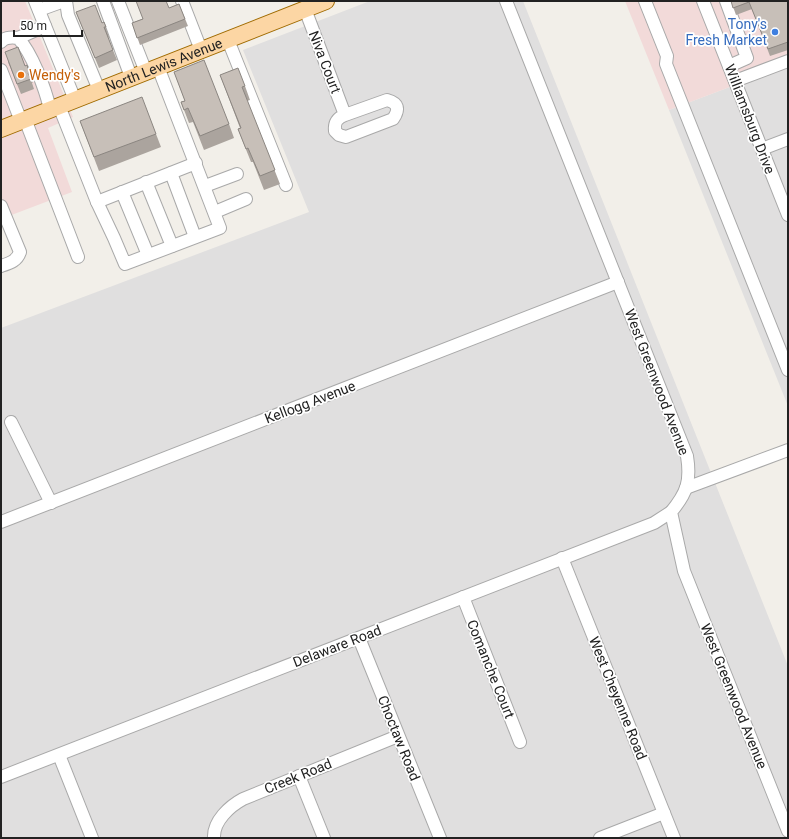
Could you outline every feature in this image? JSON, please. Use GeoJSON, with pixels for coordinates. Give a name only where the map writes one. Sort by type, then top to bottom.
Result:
{"type":"FeatureCollection","features":[{"type":"Feature","properties":{"kind":"main road","name":"North Lewis Avenue"},"geometry":{"type":"LineString","coordinates":[[1,129],[325,1]]}},
{"type":"Feature","properties":{"kind":"street"},"geometry":{"type":"LineString","coordinates":[[75,100],[37,6],[65,1],[68,15],[99,90]]}},
{"type":"Feature","properties":{"kind":"street"},"geometry":{"type":"LineString","coordinates":[[103,1],[131,77]]}},
{"type":"Feature","properties":{"kind":"street"},"geometry":{"type":"LineString","coordinates":[[18,38],[25,46],[43,88],[55,107],[125,264],[220,228],[196,163],[118,1]]}},
{"type":"Feature","properties":{"kind":"street"},"geometry":{"type":"LineString","coordinates":[[182,1],[201,50]]}},
{"type":"Feature","properties":{"kind":"street","name":"West Greenwood Avenue"},"geometry":{"type":"LineString","coordinates":[[506,1],[687,456],[689,472],[686,488],[681,500],[671,512],[684,571],[788,831]]}},
{"type":"Feature","properties":{"kind":"street"},"geometry":{"type":"LineString","coordinates":[[645,1],[667,56],[666,64],[788,370]]}},
{"type":"Feature","properties":{"kind":"street","name":"Williamsburg Drive"},"geometry":{"type":"LineString","coordinates":[[703,1],[788,215]]}},
{"type":"Feature","properties":{"kind":"street"},"geometry":{"type":"LineString","coordinates":[[726,1],[747,58],[729,66]]}},
{"type":"Feature","properties":{"kind":"street","name":"Niva Court"},"geometry":{"type":"LineString","coordinates":[[305,9],[345,115]]}},
{"type":"Feature","properties":{"kind":"street"},"geometry":{"type":"LineString","coordinates":[[1,42],[3,39],[18,38],[45,26]]}},
{"type":"Feature","properties":{"kind":"street"},"geometry":{"type":"LineString","coordinates":[[228,40],[286,185]]}},
{"type":"Feature","properties":{"kind":"street"},"geometry":{"type":"LineString","coordinates":[[735,81],[788,61]]}},
{"type":"Feature","properties":{"kind":"street"},"geometry":{"type":"LineString","coordinates":[[1,70],[23,120],[78,257]]}},
{"type":"Feature","properties":{"kind":"street"},"geometry":{"type":"LineString","coordinates":[[387,100],[393,102],[397,106],[397,113],[393,119],[346,137],[339,135],[335,131],[334,124],[338,118],[345,115],[387,100]]}},
{"type":"Feature","properties":{"kind":"street"},"geometry":{"type":"LineString","coordinates":[[762,149],[788,139]]}},
{"type":"Feature","properties":{"kind":"street"},"geometry":{"type":"LineString","coordinates":[[97,202],[196,163]]}},
{"type":"Feature","properties":{"kind":"street"},"geometry":{"type":"LineString","coordinates":[[171,173],[195,237]]}},
{"type":"Feature","properties":{"kind":"street"},"geometry":{"type":"LineString","coordinates":[[205,186],[237,174]]}},
{"type":"Feature","properties":{"kind":"street"},"geometry":{"type":"LineString","coordinates":[[146,182],[172,246]]}},
{"type":"Feature","properties":{"kind":"street"},"geometry":{"type":"LineString","coordinates":[[122,192],[148,255]]}},
{"type":"Feature","properties":{"kind":"street"},"geometry":{"type":"LineString","coordinates":[[214,212],[246,199]]}},
{"type":"Feature","properties":{"kind":"street"},"geometry":{"type":"LineString","coordinates":[[1,206],[20,252],[18,258],[1,266]]}},
{"type":"Feature","properties":{"kind":"street","name":"Kellogg Avenue"},"geometry":{"type":"LineString","coordinates":[[1,522],[618,282]]}},
{"type":"Feature","properties":{"kind":"street"},"geometry":{"type":"LineString","coordinates":[[11,422],[51,503]]}},
{"type":"Feature","properties":{"kind":"street"},"geometry":{"type":"LineString","coordinates":[[686,488],[788,450]]}},
{"type":"Feature","properties":{"kind":"street","name":"Delaware Road"},"geometry":{"type":"LineString","coordinates":[[1,777],[654,523],[671,512]]}},
{"type":"Feature","properties":{"kind":"street","name":"West Cheyenne Road"},"geometry":{"type":"LineString","coordinates":[[562,558],[674,838]]}},
{"type":"Feature","properties":{"kind":"street","name":"Comanche Court"},"geometry":{"type":"LineString","coordinates":[[462,597],[520,742]]}},
{"type":"Feature","properties":{"kind":"street","name":"Choctaw Road"},"geometry":{"type":"LineString","coordinates":[[359,638],[440,838]]}},
{"type":"Feature","properties":{"kind":"street","name":"Creek Road"},"geometry":{"type":"LineString","coordinates":[[214,836],[224,813],[232,804],[398,736]]}},
{"type":"Feature","properties":{"kind":"street"},"geometry":{"type":"LineString","coordinates":[[59,755],[92,838]]}},
{"type":"Feature","properties":{"kind":"street"},"geometry":{"type":"LineString","coordinates":[[299,776],[324,838]]}},
{"type":"Feature","properties":{"kind":"street"},"geometry":{"type":"LineString","coordinates":[[600,838],[664,813]]}},
{"type":"Feature","properties":{"kind":"shaded area"},"geometry":{"type":"Polygon","coordinates":[[[1,1],[25,1],[73,117],[48,128],[72,192],[1,219],[1,1]]]}},
{"type":"Feature","properties":{"kind":"shaded area"},"geometry":{"type":"Polygon","coordinates":[[[370,1],[523,1],[788,666],[788,838],[1,838],[1,328],[309,212],[243,50],[370,1]]]}},
{"type":"Feature","properties":{"kind":"shaded area"},"geometry":{"type":"Polygon","coordinates":[[[625,1],[788,1],[788,65],[669,110],[625,1]]]}},
{"type":"Feature","properties":{"kind":"shaded area"},"geometry":{"type":"Polygon","coordinates":[[[788,65],[788,406],[669,110],[788,65]]]}},
{"type":"Feature","properties":{"kind":"building"},"geometry":{"type":"Polygon","coordinates":[[[136,1],[166,1],[169,8],[179,4],[185,19],[137,38],[132,23],[143,19],[136,1]]]}},
{"type":"Feature","properties":{"kind":"building","name":"Tony's Fresh Market"},"geometry":{"type":"Polygon","coordinates":[[[731,1],[788,1],[788,42],[768,49],[749,2],[733,8],[731,1]]]}},
{"type":"Feature","properties":{"kind":"building"},"geometry":{"type":"Polygon","coordinates":[[[95,5],[102,23],[104,22],[106,27],[104,27],[113,50],[95,58],[76,12],[95,5]]]}},
{"type":"Feature","properties":{"kind":"building"},"geometry":{"type":"Polygon","coordinates":[[[18,47],[25,66],[27,65],[28,73],[31,79],[17,84],[5,52],[18,47]]]}},
{"type":"Feature","properties":{"kind":"building"},"geometry":{"type":"Polygon","coordinates":[[[204,60],[229,124],[200,136],[188,108],[184,110],[181,102],[185,101],[174,72],[204,60]]]}},
{"type":"Feature","properties":{"kind":"building"},"geometry":{"type":"Polygon","coordinates":[[[238,68],[245,86],[242,87],[275,170],[260,176],[248,148],[246,149],[238,129],[241,128],[220,75],[238,68]]]}},
{"type":"Feature","properties":{"kind":"building"},"geometry":{"type":"Polygon","coordinates":[[[142,97],[156,134],[94,157],[80,121],[142,97]]]}},
{"type":"Feature","properties":{"kind":"place","name":"Tony's Fresh Market"},"geometry":{"type":"Point","coordinates":[775,32]}},
{"type":"Feature","properties":{"kind":"place","name":"Wendy's"},"geometry":{"type":"Point","coordinates":[21,75]}}]}
